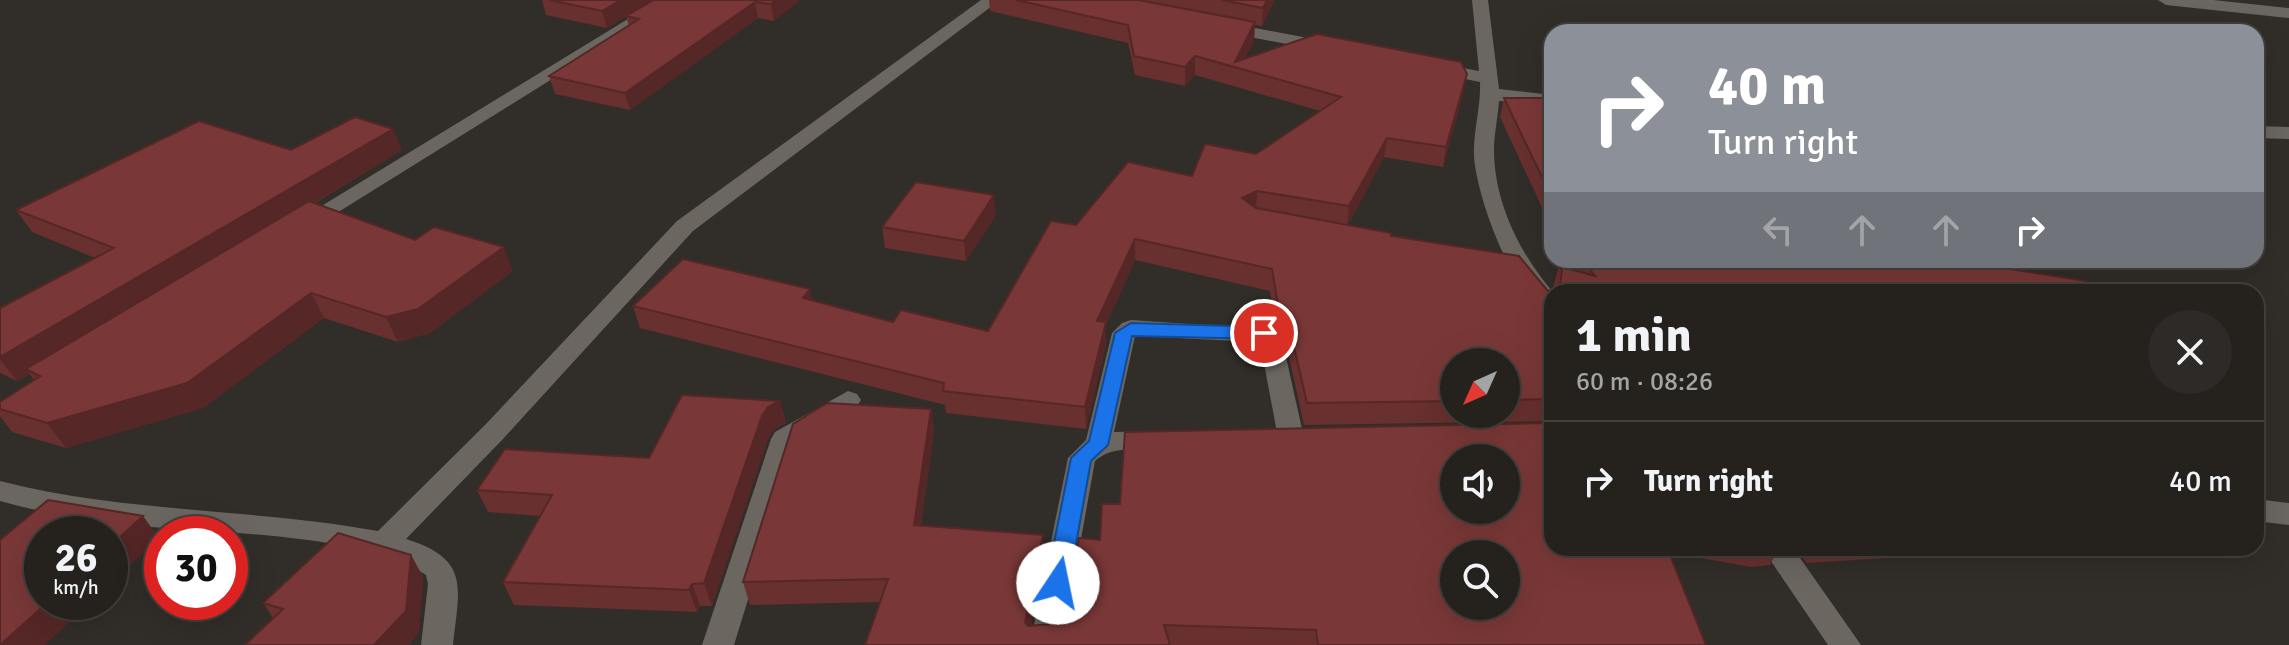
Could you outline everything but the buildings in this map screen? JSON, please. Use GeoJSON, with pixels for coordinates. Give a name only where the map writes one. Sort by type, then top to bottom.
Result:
{"type":"FeatureCollection","features":[{"type":"Feature","properties":{"kind":"street"},"geometry":{"type":"LineString","coordinates":[[286,234],[671,0]]}},
{"type":"Feature","properties":{"kind":"street"},"geometry":{"type":"LineString","coordinates":[[385,542],[494,432],[685,226],[992,0]]}},
{"type":"Feature","properties":{"kind":"street"},"geometry":{"type":"LineString","coordinates":[[1480,0],[1489,86],[1484,152],[1487,182],[1495,213],[1522,267],[1544,295]]}},
{"type":"Feature","properties":{"kind":"street"},"geometry":{"type":"LineString","coordinates":[[2166,0],[2289,13]]}},
{"type":"Feature","properties":{"kind":"street"},"geometry":{"type":"LineString","coordinates":[[1211,24],[1350,51]]}},
{"type":"Feature","properties":{"kind":"street"},"geometry":{"type":"LineString","coordinates":[[1411,63],[1544,99]]}},
{"type":"Feature","properties":{"kind":"street"},"geometry":{"type":"LineString","coordinates":[[2264,132],[2289,133]]}},
{"type":"Feature","properties":{"kind":"street"},"geometry":{"type":"LineString","coordinates":[[1491,262],[1522,267]]}},
{"type":"Feature","properties":{"kind":"street"},"geometry":{"type":"LineString","coordinates":[[1098,445],[1124,333],[1131,328],[1271,335],[1291,438]]}},
{"type":"Feature","properties":{"kind":"street"},"geometry":{"type":"LineString","coordinates":[[718,645],[784,439],[848,400]]}},
{"type":"Feature","properties":{"kind":"street"},"geometry":{"type":"LineString","coordinates":[[1262,438],[1322,437]]}},
{"type":"Feature","properties":{"kind":"street"},"geometry":{"type":"LineString","coordinates":[[1046,645],[1082,458],[1098,445],[1188,440]]}},
{"type":"Feature","properties":{"kind":"street"},"geometry":{"type":"LineString","coordinates":[[0,491],[118,513],[385,542],[416,551],[437,567],[442,581],[437,645]]}},
{"type":"Feature","properties":{"kind":"street"},"geometry":{"type":"LineString","coordinates":[[2264,511],[2289,514]]}},
{"type":"Feature","properties":{"kind":"street"},"geometry":{"type":"LineString","coordinates":[[1783,556],[1845,645]]}},
{"type":"Feature","properties":{"kind":"route"},"geometry":{"type":"LineString","coordinates":[[1058,583],[1082,458],[1098,445],[1124,333],[1131,328],[1264,333]]}}]}
